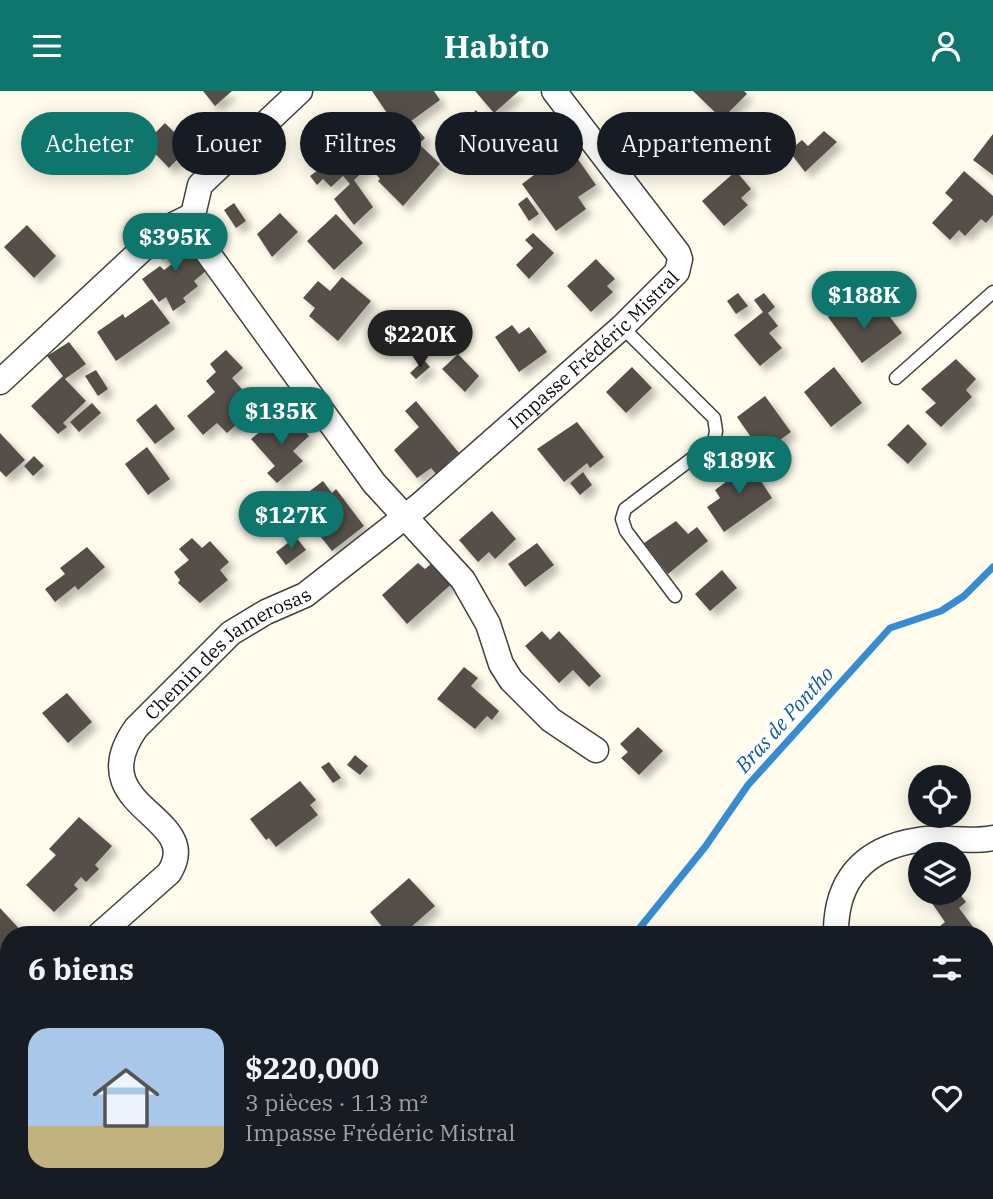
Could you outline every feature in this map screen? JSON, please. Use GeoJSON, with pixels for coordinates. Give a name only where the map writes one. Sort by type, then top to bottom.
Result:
{"type":"FeatureCollection","features":[{"type":"Feature","properties":{"kind":"street"},"geometry":{"type":"LineString","coordinates":[[300,91],[200,185],[193,215],[202,245],[374,483],[463,580],[477,602],[510,680],[551,720],[596,750]]}},
{"type":"Feature","properties":{"kind":"street","name":"Impasse Frédéric Mistral"},"geometry":{"type":"LineString","coordinates":[[405,517],[622,327],[677,272],[680,259],[554,91]]}},
{"type":"Feature","properties":{"kind":"street"},"geometry":{"type":"LineString","coordinates":[[0,382],[163,230],[193,215]]}},
{"type":"Feature","properties":{"kind":"street","name":"Chemin des Jamerosas"},"geometry":{"type":"LineString","coordinates":[[109,926],[169,873],[177,862],[178,850],[174,839],[135,801],[119,764],[124,746],[136,729],[231,633],[266,612],[305,595],[405,517]]}},
{"type":"Feature","properties":{"kind":"street"},"geometry":{"type":"LineString","coordinates":[[836,926],[837,908],[844,885],[861,863],[884,850],[919,840],[972,842],[993,838]]}},
{"type":"Feature","properties":{"kind":"lane"},"geometry":{"type":"LineString","coordinates":[[896,378],[993,292]]}},
{"type":"Feature","properties":{"kind":"lane"},"geometry":{"type":"LineString","coordinates":[[622,327],[714,418],[714,442],[625,509],[622,519],[626,531],[675,596]]}},
{"type":"Feature","properties":{"kind":"building"},"geometry":{"type":"Polygon","coordinates":[[[203,91],[232,91],[215,106],[203,91]]]}},
{"type":"Feature","properties":{"kind":"building"},"geometry":{"type":"Polygon","coordinates":[[[372,91],[434,91],[440,100],[421,114],[386,112],[372,91]]]}},
{"type":"Feature","properties":{"kind":"building"},"geometry":{"type":"Polygon","coordinates":[[[475,91],[519,91],[495,112],[475,91]]]}},
{"type":"Feature","properties":{"kind":"building"},"geometry":{"type":"Polygon","coordinates":[[[693,91],[744,91],[747,94],[729,112],[715,112],[693,91]]]}},
{"type":"Feature","properties":{"kind":"building"},"geometry":{"type":"Polygon","coordinates":[[[165,123],[172,130],[172,165],[169,168],[158,157],[158,130],[165,123]]]}},
{"type":"Feature","properties":{"kind":"building"},"geometry":{"type":"Polygon","coordinates":[[[824,131],[837,142],[805,172],[796,160],[796,145],[802,140],[808,146],[824,131]]]}},
{"type":"Feature","properties":{"kind":"building"},"geometry":{"type":"Polygon","coordinates":[[[993,134],[993,175],[973,160],[993,134]]]}},
{"type":"Feature","properties":{"kind":"building"},"geometry":{"type":"Polygon","coordinates":[[[421,146],[435,159],[435,170],[403,206],[378,181],[380,179],[377,175],[421,175],[421,146]]]}},
{"type":"Feature","properties":{"kind":"building"},"geometry":{"type":"Polygon","coordinates":[[[583,166],[596,185],[578,197],[586,209],[556,231],[522,184],[534,175],[583,175],[583,166]]]}},
{"type":"Feature","properties":{"kind":"building"},"geometry":{"type":"Polygon","coordinates":[[[964,171],[993,196],[993,215],[986,223],[981,219],[965,236],[959,230],[950,240],[932,223],[953,200],[945,193],[964,171]]]}},
{"type":"Feature","properties":{"kind":"building"},"geometry":{"type":"Polygon","coordinates":[[[360,175],[354,180],[373,207],[354,225],[334,199],[350,184],[343,176],[331,187],[323,179],[317,185],[310,176],[360,175]]]}},
{"type":"Feature","properties":{"kind":"building"},"geometry":{"type":"Polygon","coordinates":[[[731,175],[739,175],[751,189],[741,198],[748,205],[724,226],[702,201],[731,175]]]}},
{"type":"Feature","properties":{"kind":"building"},"geometry":{"type":"Polygon","coordinates":[[[527,197],[539,214],[529,221],[518,204],[527,197]]]}},
{"type":"Feature","properties":{"kind":"building"},"geometry":{"type":"Polygon","coordinates":[[[234,203],[246,221],[236,228],[224,210],[234,203]]]}},
{"type":"Feature","properties":{"kind":"building"},"geometry":{"type":"Polygon","coordinates":[[[280,213],[298,232],[272,257],[257,234],[280,213]]]}},
{"type":"Feature","properties":{"kind":"building"},"geometry":{"type":"Polygon","coordinates":[[[336,214],[363,243],[334,270],[307,241],[336,214]]]}},
{"type":"Feature","properties":{"kind":"building"},"geometry":{"type":"Polygon","coordinates":[[[27,225],[56,256],[34,278],[4,247],[27,225]]]}},
{"type":"Feature","properties":{"kind":"building"},"geometry":{"type":"Polygon","coordinates":[[[533,233],[554,253],[529,279],[516,265],[533,248],[525,240],[533,233]]]}},
{"type":"Feature","properties":{"kind":"building"},"geometry":{"type":"Polygon","coordinates":[[[179,234],[206,271],[194,281],[198,286],[183,298],[186,302],[173,311],[166,297],[159,302],[142,279],[160,266],[164,270],[172,264],[166,257],[163,260],[156,251],[179,234]]]}},
{"type":"Feature","properties":{"kind":"building"},"geometry":{"type":"Polygon","coordinates":[[[596,259],[615,279],[607,286],[613,292],[591,312],[567,286],[596,259]]]}},
{"type":"Feature","properties":{"kind":"building"},"geometry":{"type":"Polygon","coordinates":[[[342,277],[371,301],[338,341],[309,316],[315,308],[303,298],[318,281],[330,291],[342,277]]]}},
{"type":"Feature","properties":{"kind":"building"},"geometry":{"type":"Polygon","coordinates":[[[738,293],[748,306],[736,314],[727,301],[738,293]]]}},
{"type":"Feature","properties":{"kind":"building"},"geometry":{"type":"Polygon","coordinates":[[[764,293],[775,307],[768,313],[778,326],[769,333],[782,348],[760,366],[734,335],[763,312],[754,300],[764,293]]]}},
{"type":"Feature","properties":{"kind":"building"},"geometry":{"type":"Polygon","coordinates":[[[152,299],[170,323],[116,361],[97,332],[123,314],[125,318],[152,299]]]}},
{"type":"Feature","properties":{"kind":"building"},"geometry":{"type":"Polygon","coordinates":[[[847,303],[854,313],[860,309],[868,319],[878,312],[882,317],[887,313],[902,333],[862,363],[828,317],[847,303]]]}},
{"type":"Feature","properties":{"kind":"building"},"geometry":{"type":"Polygon","coordinates":[[[512,325],[519,334],[529,327],[547,352],[519,372],[495,337],[512,325]]]}},
{"type":"Feature","properties":{"kind":"building"},"geometry":{"type":"Polygon","coordinates":[[[69,342],[86,364],[65,379],[86,401],[63,423],[67,427],[58,434],[31,406],[63,376],[47,356],[69,342]]]}},
{"type":"Feature","properties":{"kind":"building"},"geometry":{"type":"Polygon","coordinates":[[[226,350],[243,368],[232,378],[257,406],[227,433],[217,423],[203,435],[187,416],[215,392],[206,381],[216,372],[210,364],[226,350]]]}},
{"type":"Feature","properties":{"kind":"building"},"geometry":{"type":"Polygon","coordinates":[[[458,354],[479,376],[465,392],[442,369],[458,354]]]}},
{"type":"Feature","properties":{"kind":"building"},"geometry":{"type":"Polygon","coordinates":[[[956,359],[976,379],[966,390],[972,397],[941,427],[925,412],[936,403],[921,389],[956,359]]]}},
{"type":"Feature","properties":{"kind":"building"},"geometry":{"type":"Polygon","coordinates":[[[424,360],[430,367],[416,379],[410,373],[424,360]]]}},
{"type":"Feature","properties":{"kind":"building"},"geometry":{"type":"Polygon","coordinates":[[[632,367],[652,388],[626,413],[606,392],[632,367]]]}},
{"type":"Feature","properties":{"kind":"building"},"geometry":{"type":"Polygon","coordinates":[[[834,367],[862,403],[831,427],[804,392],[834,367]]]}},
{"type":"Feature","properties":{"kind":"building"},"geometry":{"type":"Polygon","coordinates":[[[96,370],[108,389],[98,396],[85,376],[96,370]]]}},
{"type":"Feature","properties":{"kind":"building"},"geometry":{"type":"Polygon","coordinates":[[[765,396],[791,432],[762,453],[737,417],[765,396]]]}},
{"type":"Feature","properties":{"kind":"building"},"geometry":{"type":"Polygon","coordinates":[[[416,401],[459,453],[448,462],[452,466],[439,477],[431,468],[417,478],[394,450],[419,427],[405,411],[416,401]]]}},
{"type":"Feature","properties":{"kind":"building"},"geometry":{"type":"Polygon","coordinates":[[[92,403],[101,413],[79,432],[70,422],[92,403]]]}},
{"type":"Feature","properties":{"kind":"building"},"geometry":{"type":"Polygon","coordinates":[[[156,404],[175,429],[155,444],[136,420],[156,404]]]}},
{"type":"Feature","properties":{"kind":"building"},"geometry":{"type":"Polygon","coordinates":[[[291,416],[309,436],[293,451],[303,461],[277,483],[267,473],[275,466],[251,439],[268,425],[274,431],[291,416]]]}},
{"type":"Feature","properties":{"kind":"building"},"geometry":{"type":"Polygon","coordinates":[[[577,422],[604,457],[590,468],[587,463],[564,482],[537,449],[577,422]]]}},
{"type":"Feature","properties":{"kind":"building"},"geometry":{"type":"Polygon","coordinates":[[[908,424],[927,444],[908,464],[887,445],[908,424]]]}},
{"type":"Feature","properties":{"kind":"building"},"geometry":{"type":"Polygon","coordinates":[[[0,433],[25,460],[6,477],[0,471],[0,433]]]}},
{"type":"Feature","properties":{"kind":"building"},"geometry":{"type":"Polygon","coordinates":[[[147,447],[170,479],[148,495],[125,464],[147,447]]]}},
{"type":"Feature","properties":{"kind":"building"},"geometry":{"type":"Polygon","coordinates":[[[34,456],[44,466],[33,476],[24,466],[34,456]]]}},
{"type":"Feature","properties":{"kind":"building"},"geometry":{"type":"Polygon","coordinates":[[[747,460],[772,498],[724,532],[707,507],[720,498],[715,490],[727,481],[723,476],[747,460]]]}},
{"type":"Feature","properties":{"kind":"building"},"geometry":{"type":"Polygon","coordinates":[[[583,472],[592,485],[580,495],[570,483],[583,472]]]}},
{"type":"Feature","properties":{"kind":"building"},"geometry":{"type":"Polygon","coordinates":[[[323,481],[332,493],[336,489],[364,526],[332,551],[294,503],[323,481]]]}},
{"type":"Feature","properties":{"kind":"building"},"geometry":{"type":"Polygon","coordinates":[[[492,511],[516,539],[495,559],[489,552],[478,562],[459,540],[492,511]]]}},
{"type":"Feature","properties":{"kind":"building"},"geometry":{"type":"Polygon","coordinates":[[[676,521],[688,534],[697,527],[708,541],[668,574],[644,543],[676,521]]]}},
{"type":"Feature","properties":{"kind":"building"},"geometry":{"type":"Polygon","coordinates":[[[296,537],[306,550],[286,565],[276,552],[296,537]]]}},
{"type":"Feature","properties":{"kind":"building"},"geometry":{"type":"Polygon","coordinates":[[[192,538],[202,548],[210,541],[229,562],[220,570],[228,580],[200,603],[178,583],[180,580],[174,572],[189,560],[179,549],[192,538]]]}},
{"type":"Feature","properties":{"kind":"building"},"geometry":{"type":"Polygon","coordinates":[[[537,543],[554,565],[525,587],[508,564],[537,543]]]}},
{"type":"Feature","properties":{"kind":"building"},"geometry":{"type":"Polygon","coordinates":[[[87,547],[105,567],[78,590],[75,586],[55,602],[45,589],[65,574],[60,568],[87,547]]]}},
{"type":"Feature","properties":{"kind":"building"},"geometry":{"type":"Polygon","coordinates":[[[438,558],[457,579],[407,624],[382,595],[418,563],[425,569],[438,558]]]}},
{"type":"Feature","properties":{"kind":"building"},"geometry":{"type":"Polygon","coordinates":[[[722,570],[737,588],[710,611],[695,594],[722,570]]]}},
{"type":"Feature","properties":{"kind":"building"},"geometry":{"type":"Polygon","coordinates":[[[542,631],[550,640],[559,631],[601,676],[589,687],[573,670],[559,683],[525,646],[542,631]]]}},
{"type":"Feature","properties":{"kind":"building"},"geometry":{"type":"Polygon","coordinates":[[[464,667],[478,678],[471,686],[499,711],[492,720],[487,716],[475,729],[437,699],[464,667]]]}},
{"type":"Feature","properties":{"kind":"building"},"geometry":{"type":"Polygon","coordinates":[[[67,693],[92,722],[68,743],[42,713],[67,693]]]}},
{"type":"Feature","properties":{"kind":"building"},"geometry":{"type":"Polygon","coordinates":[[[638,727],[663,751],[639,775],[621,758],[628,752],[620,744],[638,727]]]}},
{"type":"Feature","properties":{"kind":"building"},"geometry":{"type":"Polygon","coordinates":[[[355,755],[368,766],[360,775],[347,765],[355,755]]]}},
{"type":"Feature","properties":{"kind":"building"},"geometry":{"type":"Polygon","coordinates":[[[329,762],[341,778],[333,783],[321,767],[329,762]]]}},
{"type":"Feature","properties":{"kind":"building"},"geometry":{"type":"Polygon","coordinates":[[[300,781],[316,800],[310,805],[318,815],[276,847],[269,838],[266,840],[250,819],[300,781]]]}},
{"type":"Feature","properties":{"kind":"building"},"geometry":{"type":"Polygon","coordinates":[[[79,817],[112,846],[95,865],[99,869],[86,882],[81,877],[74,885],[78,889],[54,912],[26,885],[56,855],[49,849],[79,817]]]}},
{"type":"Feature","properties":{"kind":"building"},"geometry":{"type":"Polygon","coordinates":[[[409,878],[435,906],[412,926],[382,926],[370,912],[409,878]]]}},
{"type":"Feature","properties":{"kind":"building"},"geometry":{"type":"Polygon","coordinates":[[[933,905],[962,905],[959,908],[972,926],[940,926],[945,922],[933,905]]]}},
{"type":"Feature","properties":{"kind":"building"},"geometry":{"type":"Polygon","coordinates":[[[0,908],[17,926],[0,926],[0,908]]]}},
{"type":"Feature","properties":{"kind":"waterway","name":"Bras de Pontho"},"geometry":{"type":"LineString","coordinates":[[641,926],[705,847],[748,785],[890,628],[941,611],[964,596],[993,567]]}}]}
